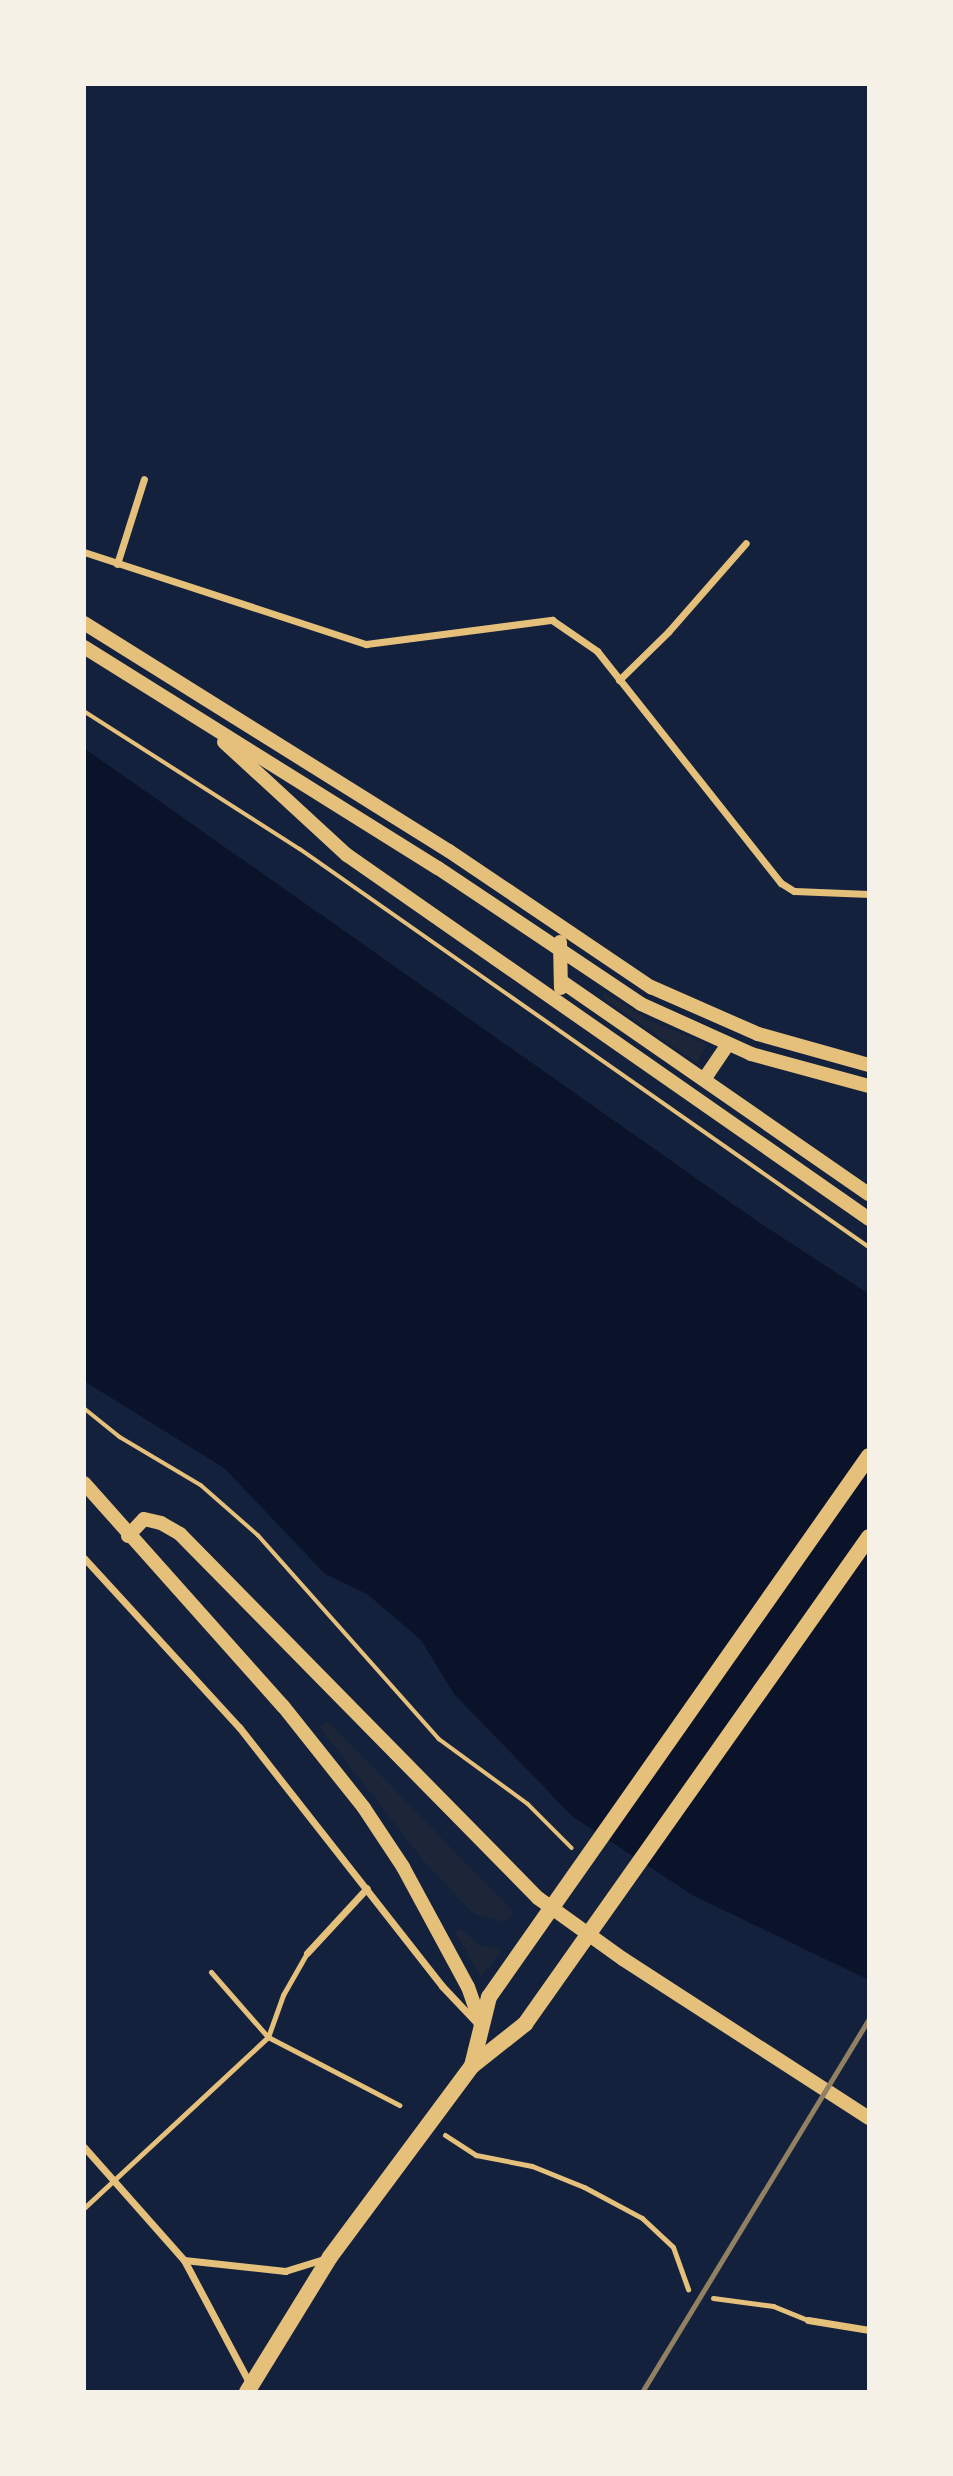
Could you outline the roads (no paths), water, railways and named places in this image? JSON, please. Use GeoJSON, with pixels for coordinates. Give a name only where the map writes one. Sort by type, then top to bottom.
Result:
{"type":"FeatureCollection","features":[{"type":"Feature","properties":{"kind":"main road"},"geometry":{"type":"LineString","coordinates":[[84,623],[690,1007],[758,1034],[869,1065]]}},
{"type":"Feature","properties":{"kind":"main road"},"geometry":{"type":"LineString","coordinates":[[84,647],[641,1004],[728,1044],[869,1086]]}},
{"type":"Feature","properties":{"kind":"main road"},"geometry":{"type":"LineString","coordinates":[[198,718],[347,855],[869,1219]]}},
{"type":"Feature","properties":{"kind":"main road"},"geometry":{"type":"LineString","coordinates":[[562,927],[559,949],[563,1007]]}},
{"type":"Feature","properties":{"kind":"main road"},"geometry":{"type":"LineString","coordinates":[[561,981],[705,1078],[869,1194]]}},
{"type":"Feature","properties":{"kind":"main road"},"geometry":{"type":"LineString","coordinates":[[705,1078],[728,1044]]}},
{"type":"Feature","properties":{"kind":"main road"},"geometry":{"type":"LineString","coordinates":[[472,2066],[489,1997],[869,1456]]}},
{"type":"Feature","properties":{"kind":"main road"},"geometry":{"type":"LineString","coordinates":[[84,1483],[128,1536],[283,1706],[364,1808],[403,1867],[468,1987],[482,2028]]}},
{"type":"Feature","properties":{"kind":"main road"},"geometry":{"type":"LineString","coordinates":[[128,1536],[144,1519],[180,1534],[538,1898],[623,1959],[869,2118]]}},
{"type":"Feature","properties":{"kind":"main road"},"geometry":{"type":"LineString","coordinates":[[248,2388],[330,2257],[472,2066],[526,2024],[869,1537]]}},
{"type":"Feature","properties":{"kind":"street"},"geometry":{"type":"LineString","coordinates":[[117,564],[144,479]]}},
{"type":"Feature","properties":{"kind":"street"},"geometry":{"type":"LineString","coordinates":[[619,680],[668,632],[746,543]]}},
{"type":"Feature","properties":{"kind":"street"},"geometry":{"type":"LineString","coordinates":[[84,552],[366,645],[551,620],[597,651],[781,883],[794,891],[869,894]]}},
{"type":"Feature","properties":{"kind":"street"},"geometry":{"type":"LineString","coordinates":[[84,1558],[239,1727],[442,1986],[482,2028]]}},
{"type":"Feature","properties":{"kind":"street"},"geometry":{"type":"LineString","coordinates":[[307,1953],[367,1888]]}},
{"type":"Feature","properties":{"kind":"street"},"geometry":{"type":"LineString","coordinates":[[84,2147],[184,2260],[248,2388]]}},
{"type":"Feature","properties":{"kind":"street"},"geometry":{"type":"LineString","coordinates":[[184,2260],[285,2271],[330,2257]]}},
{"type":"Feature","properties":{"kind":"street"},"geometry":{"type":"LineString","coordinates":[[808,2319],[869,2330]]}},
{"type":"Feature","properties":{"kind":"lane"},"geometry":{"type":"LineString","coordinates":[[84,2208],[112,2178],[268,2037],[283,1995],[307,1953]]}},
{"type":"Feature","properties":{"kind":"lane"},"geometry":{"type":"LineString","coordinates":[[211,1972],[268,2037],[399,2105]]}},
{"type":"Feature","properties":{"kind":"lane"},"geometry":{"type":"LineString","coordinates":[[444,2135],[476,2155],[532,2166],[584,2186],[642,2218],[673,2247],[688,2289]]}},
{"type":"Feature","properties":{"kind":"lane"},"geometry":{"type":"LineString","coordinates":[[713,2298],[773,2305],[808,2319]]}},
{"type":"Feature","properties":{"kind":"railway"},"geometry":{"type":"LineString","coordinates":[[642,2392],[869,2019]]}}]}
